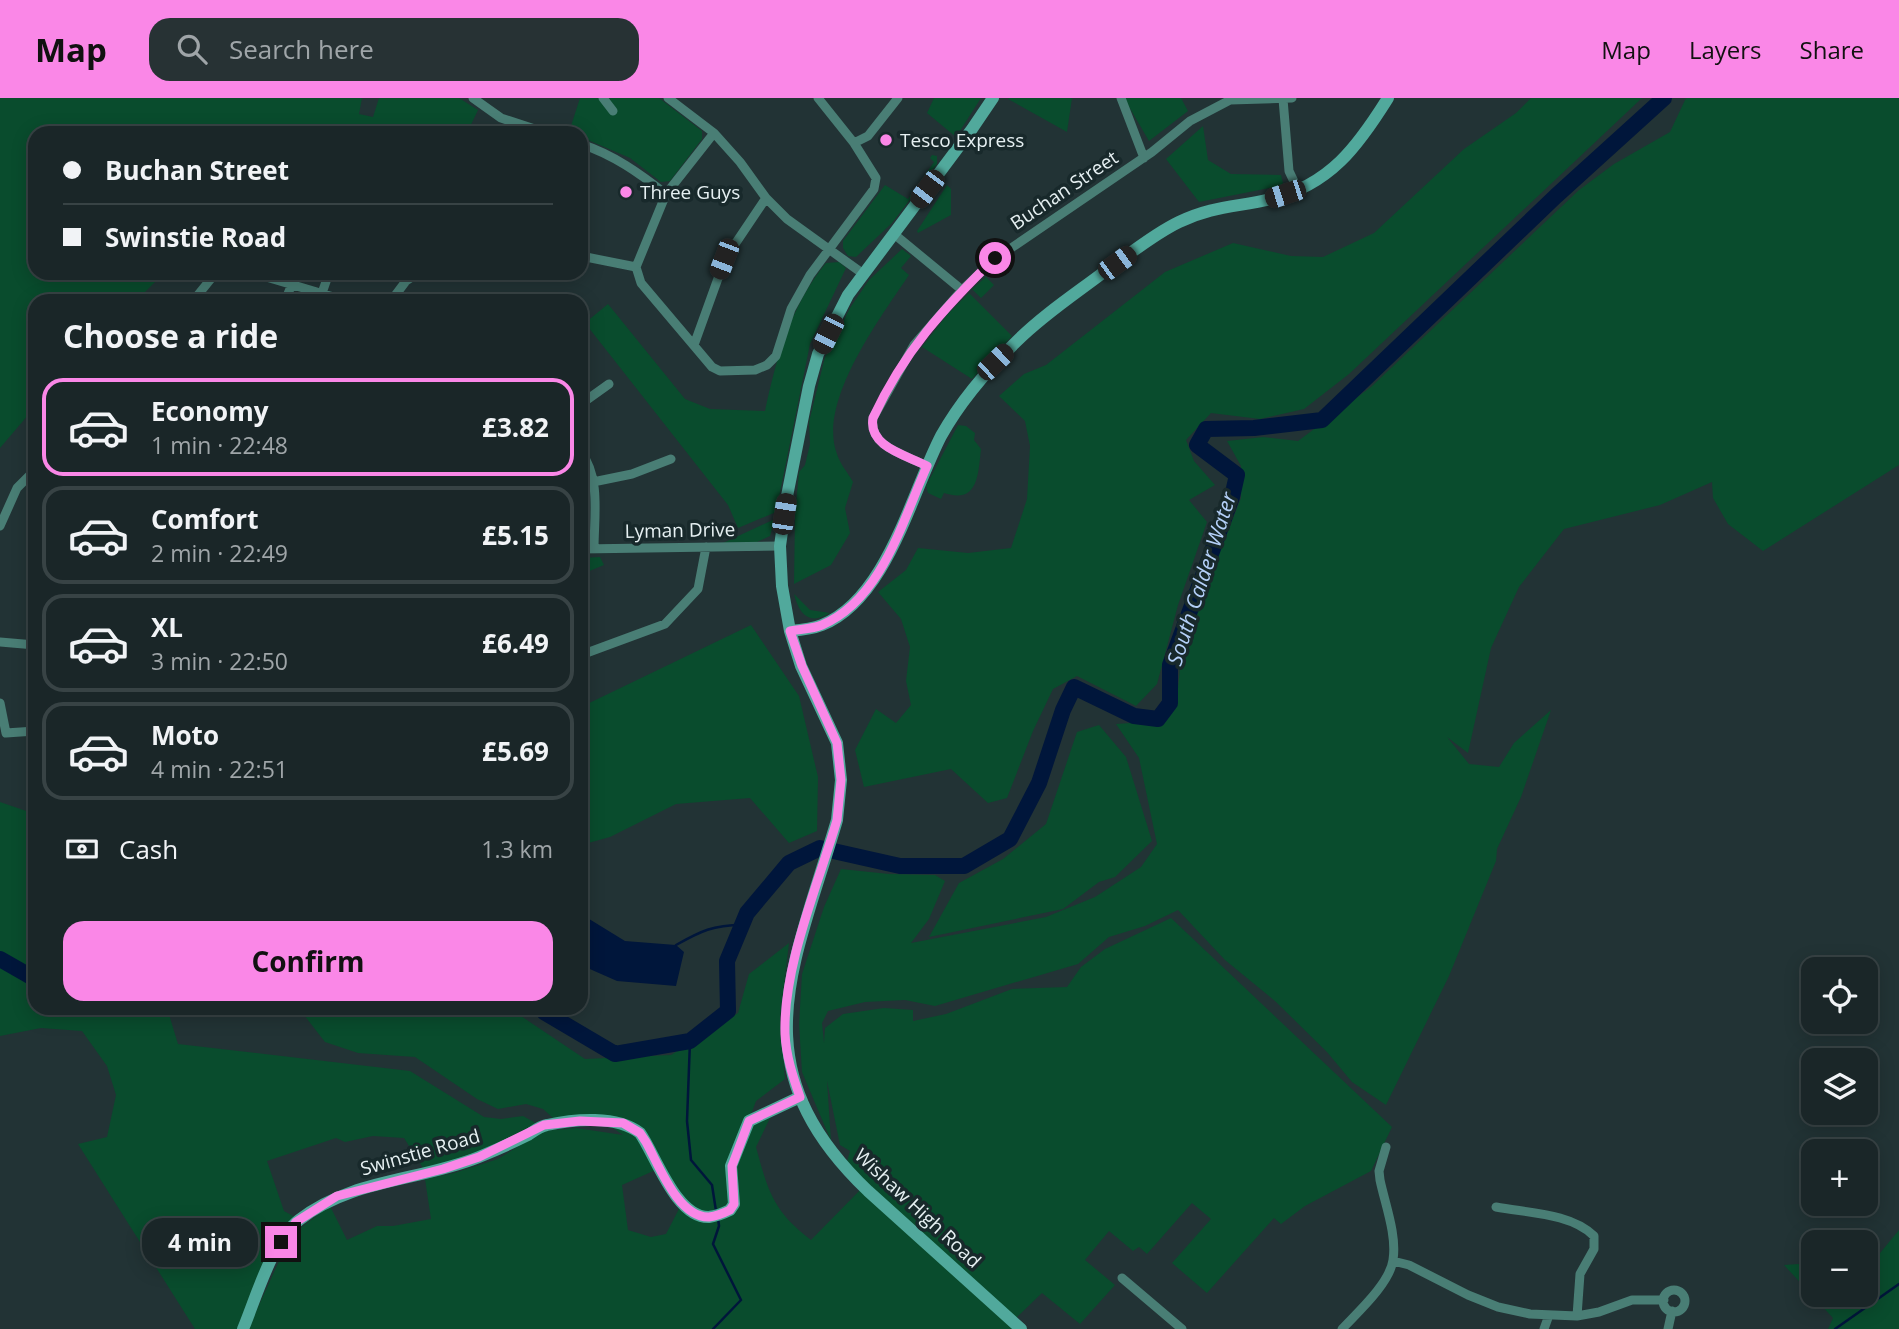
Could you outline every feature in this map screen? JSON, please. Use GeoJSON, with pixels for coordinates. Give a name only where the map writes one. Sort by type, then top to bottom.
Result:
{"type":"FeatureCollection","features":[{"type":"Feature","properties":{"kind":"street"},"geometry":{"type":"LineString","coordinates":[[473,98],[501,118],[526,126]]}},
{"type":"Feature","properties":{"kind":"street"},"geometry":{"type":"LineString","coordinates":[[603,98],[613,111]]}},
{"type":"Feature","properties":{"kind":"street"},"geometry":{"type":"LineString","coordinates":[[668,98],[713,133],[740,162],[766,198],[788,219],[862,273]]}},
{"type":"Feature","properties":{"kind":"street"},"geometry":{"type":"LineString","coordinates":[[713,133],[666,194],[636,267],[641,283],[712,367],[720,370],[755,370],[767,365],[776,356],[791,309],[803,286],[874,189],[876,178],[854,143],[818,98]]}},
{"type":"Feature","properties":{"kind":"street"},"geometry":{"type":"LineString","coordinates":[[854,143],[867,136],[898,98]]}},
{"type":"Feature","properties":{"kind":"street","name":"Wishaw High Road"},"geometry":{"type":"LineString","coordinates":[[993,98],[848,295],[818,354],[806,400],[780,546],[782,586],[790,631],[802,666],[837,743],[841,780],[837,820],[798,948],[788,996],[785,1034],[790,1069],[800,1097],[827,1147],[845,1170],[1021,1329]]}},
{"type":"Feature","properties":{"kind":"street"},"geometry":{"type":"LineString","coordinates":[[1121,98],[1144,158]]}},
{"type":"Feature","properties":{"kind":"street"},"geometry":{"type":"LineString","coordinates":[[790,631],[810,628],[834,619],[870,584],[893,545],[941,437],[968,393],[995,362],[1038,321],[1156,234],[1178,222],[1218,207],[1272,199],[1317,180],[1346,158],[1366,134],[1388,98]]}},
{"type":"Feature","properties":{"kind":"street"},"geometry":{"type":"LineString","coordinates":[[1287,99],[1289,171],[1298,190]]}},
{"type":"Feature","properties":{"kind":"street","name":"Buchan Street"},"geometry":{"type":"LineString","coordinates":[[927,466],[880,442],[874,435],[873,418],[914,345],[962,290],[995,258],[1144,158],[1193,119],[1230,100],[1287,99]]}},
{"type":"Feature","properties":{"kind":"street"},"geometry":{"type":"LineString","coordinates":[[588,146],[634,169],[666,194]]}},
{"type":"Feature","properties":{"kind":"street"},"geometry":{"type":"LineString","coordinates":[[694,345],[724,259],[766,198]]}},
{"type":"Feature","properties":{"kind":"street"},"geometry":{"type":"LineString","coordinates":[[894,234],[962,290]]}},
{"type":"Feature","properties":{"kind":"street"},"geometry":{"type":"LineString","coordinates":[[588,257],[636,267]]}},
{"type":"Feature","properties":{"kind":"street"},"geometry":{"type":"LineString","coordinates":[[199,294],[210,280]]}},
{"type":"Feature","properties":{"kind":"street"},"geometry":{"type":"LineString","coordinates":[[278,280],[325,294]]}},
{"type":"Feature","properties":{"kind":"street"},"geometry":{"type":"LineString","coordinates":[[322,293],[327,280]]}},
{"type":"Feature","properties":{"kind":"street"},"geometry":{"type":"LineString","coordinates":[[396,294],[408,280]]}},
{"type":"Feature","properties":{"kind":"street"},"geometry":{"type":"LineString","coordinates":[[288,294],[292,284]]}},
{"type":"Feature","properties":{"kind":"street"},"geometry":{"type":"LineString","coordinates":[[588,399],[609,384]]}},
{"type":"Feature","properties":{"kind":"street"},"geometry":{"type":"LineString","coordinates":[[593,482],[632,474],[671,459]]}},
{"type":"Feature","properties":{"kind":"street"},"geometry":{"type":"LineString","coordinates":[[588,464],[593,482],[594,549]]}},
{"type":"Feature","properties":{"kind":"street"},"geometry":{"type":"LineString","coordinates":[[0,526],[17,488],[28,477]]}},
{"type":"Feature","properties":{"kind":"street","name":"Lyman Drive"},"geometry":{"type":"LineString","coordinates":[[588,549],[780,546]]}},
{"type":"Feature","properties":{"kind":"street"},"geometry":{"type":"LineString","coordinates":[[588,652],[665,624],[698,589],[706,547]]}},
{"type":"Feature","properties":{"kind":"street"},"geometry":{"type":"LineString","coordinates":[[0,642],[28,644]]}},
{"type":"Feature","properties":{"kind":"street"},"geometry":{"type":"LineString","coordinates":[[0,703],[6,733],[28,731]]}},
{"type":"Feature","properties":{"kind":"street","name":"Swinstie Road"},"geometry":{"type":"LineString","coordinates":[[243,1329],[281,1242],[296,1222],[337,1196],[479,1157],[544,1125],[580,1121],[623,1123],[640,1133],[681,1205],[696,1214],[717,1214],[730,1210],[734,1204],[732,1166],[749,1121],[800,1097]]}},
{"type":"Feature","properties":{"kind":"street"},"geometry":{"type":"LineString","coordinates":[[1342,1329],[1386,1277],[1393,1261],[1393,1241],[1380,1180],[1381,1162],[1386,1147]]}},
{"type":"Feature","properties":{"kind":"street"},"geometry":{"type":"LineString","coordinates":[[1496,1207],[1571,1222],[1585,1228],[1594,1236],[1594,1249],[1580,1274],[1577,1316]]}},
{"type":"Feature","properties":{"kind":"street"},"geometry":{"type":"LineString","coordinates":[[1393,1261],[1409,1265],[1498,1307],[1531,1314],[1577,1316],[1599,1312],[1632,1300],[1664,1300]]}},
{"type":"Feature","properties":{"kind":"street"},"geometry":{"type":"LineString","coordinates":[[1122,1278],[1182,1329]]}},
{"type":"Feature","properties":{"kind":"street"},"geometry":{"type":"LineString","coordinates":[[1672,1290],[1679,1291],[1684,1296],[1684,1306],[1679,1311],[1672,1311],[1666,1307],[1666,1294],[1672,1290]]}},
{"type":"Feature","properties":{"kind":"street"},"geometry":{"type":"LineString","coordinates":[[1668,1329],[1672,1311]]}},
{"type":"Feature","properties":{"kind":"street"},"geometry":{"type":"LineString","coordinates":[[1544,1329],[1549,1315]]}},
{"type":"Feature","properties":{"kind":"green space"},"geometry":{"type":"Polygon","coordinates":[[[0,98],[362,98],[359,114],[373,117],[379,98],[459,98],[478,110],[470,126],[28,126],[28,280],[157,280],[143,294],[28,294],[28,415],[0,448],[0,98]]]}},
{"type":"Feature","properties":{"kind":"green space"},"geometry":{"type":"Polygon","coordinates":[[[580,98],[659,98],[702,131],[702,139],[670,181],[661,182],[630,158],[588,140],[588,126],[571,126],[580,98]]]}},
{"type":"Feature","properties":{"kind":"green space"},"geometry":{"type":"Polygon","coordinates":[[[934,98],[981,98],[956,137],[927,113],[934,98]]]}},
{"type":"Feature","properties":{"kind":"green space"},"geometry":{"type":"Polygon","coordinates":[[[1072,98],[1067,132],[1008,99],[1072,98]]]}},
{"type":"Feature","properties":{"kind":"green space"},"geometry":{"type":"Polygon","coordinates":[[[1124,98],[1181,98],[1188,111],[1149,141],[1124,98]]]}},
{"type":"Feature","properties":{"kind":"green space"},"geometry":{"type":"Polygon","coordinates":[[[1531,98],[1642,98],[1349,374],[1304,409],[1260,419],[1211,413],[1186,440],[1194,461],[1215,485],[1189,500],[1207,522],[1178,605],[1157,684],[1136,706],[1077,676],[1053,689],[1007,798],[988,803],[951,769],[864,787],[855,750],[876,709],[896,723],[911,705],[906,681],[910,647],[901,619],[878,592],[906,570],[918,548],[968,553],[1011,548],[1027,499],[1030,446],[1025,421],[999,396],[1024,374],[1046,365],[1165,272],[1233,243],[1291,256],[1323,257],[1374,233],[1464,149],[1516,113],[1531,98]]]}},
{"type":"Feature","properties":{"kind":"green space"},"geometry":{"type":"Polygon","coordinates":[[[1686,98],[1899,98],[1899,465],[1763,551],[1728,524],[1713,498],[1712,482],[1660,505],[1564,529],[1519,587],[1491,648],[1468,753],[1447,737],[1469,764],[1499,767],[1514,743],[1551,710],[1521,797],[1497,849],[1496,861],[1449,976],[1386,1105],[1352,1082],[1327,1052],[1275,1001],[1225,960],[1178,910],[1145,926],[1109,937],[1078,964],[935,1006],[905,1000],[865,1002],[828,1011],[822,1023],[824,1043],[825,1028],[843,1014],[884,1008],[913,1010],[913,1021],[946,1014],[1012,989],[1067,987],[1081,967],[1105,949],[1171,918],[1392,1127],[1371,1171],[1305,1206],[1281,1224],[1274,1218],[1207,1293],[1172,1263],[1211,1219],[1192,1203],[1147,1254],[1139,1247],[1133,1251],[1109,1231],[1085,1260],[1115,1285],[1080,1324],[1042,1293],[1013,1321],[1021,1329],[248,1329],[291,1235],[330,1206],[347,1240],[377,1226],[431,1219],[425,1179],[498,1159],[543,1131],[576,1128],[623,1135],[597,1117],[553,1118],[543,1109],[526,1104],[498,1109],[477,1099],[415,1057],[358,1053],[325,1042],[304,1015],[519,1015],[585,1059],[671,1055],[738,1013],[749,974],[789,943],[780,1017],[785,1079],[756,1101],[749,1120],[771,1116],[756,1147],[764,1176],[780,1209],[811,1240],[863,1187],[845,1169],[850,1151],[840,1145],[827,1081],[831,1141],[802,1072],[799,1024],[802,974],[824,907],[841,869],[935,875],[945,881],[929,919],[911,943],[1046,917],[1095,897],[1141,867],[1157,844],[1139,758],[1116,724],[1162,721],[1176,707],[1181,659],[1200,602],[1241,498],[1241,466],[1227,441],[1263,437],[1298,441],[1371,387],[1579,190],[1614,164],[1670,132],[1686,98]],[[660,1168],[622,1185],[628,1230],[651,1237],[666,1234],[681,1205],[660,1168]]]}},
{"type":"Feature","properties":{"kind":"green space"},"geometry":{"type":"Polygon","coordinates":[[[1203,126],[1208,160],[1231,174],[1281,175],[1283,183],[1280,186],[1199,202],[1166,159],[1203,126]]]}},
{"type":"Feature","properties":{"kind":"green space"},"geometry":{"type":"Polygon","coordinates":[[[932,155],[937,156],[937,164],[892,223],[856,257],[848,256],[843,248],[843,241],[885,185],[908,199],[934,162],[930,158],[932,155]]]}},
{"type":"Feature","properties":{"kind":"green space"},"geometry":{"type":"Polygon","coordinates":[[[947,185],[951,189],[951,215],[918,233],[917,231],[947,185]]]}},
{"type":"Feature","properties":{"kind":"green space"},"geometry":{"type":"Polygon","coordinates":[[[902,249],[911,256],[901,268],[909,275],[855,361],[836,410],[833,433],[837,454],[853,482],[845,508],[850,533],[831,565],[794,584],[799,472],[805,465],[810,444],[809,422],[825,357],[850,308],[869,280],[902,249]]]}},
{"type":"Feature","properties":{"kind":"green space"},"geometry":{"type":"Polygon","coordinates":[[[839,262],[846,268],[810,344],[776,512],[738,528],[728,505],[588,327],[588,321],[608,304],[685,399],[710,409],[765,411],[786,333],[803,297],[826,263],[839,262]]]}},
{"type":"Feature","properties":{"kind":"green space"},"geometry":{"type":"Polygon","coordinates":[[[986,277],[994,285],[981,298],[972,289],[986,277]]]}},
{"type":"Feature","properties":{"kind":"green space"},"geometry":{"type":"Polygon","coordinates":[[[969,293],[1012,336],[972,379],[922,347],[947,315],[969,293]]]}},
{"type":"Feature","properties":{"kind":"green space"},"geometry":{"type":"Polygon","coordinates":[[[958,425],[966,426],[975,433],[974,440],[981,449],[977,478],[970,491],[964,495],[944,493],[941,499],[928,493],[926,486],[958,425]]]}},
{"type":"Feature","properties":{"kind":"green space"},"geometry":{"type":"Polygon","coordinates":[[[775,519],[770,536],[757,542],[723,543],[775,519]]]}},
{"type":"Feature","properties":{"kind":"green space"},"geometry":{"type":"Polygon","coordinates":[[[600,557],[604,565],[588,572],[588,558],[600,557]]]}},
{"type":"Feature","properties":{"kind":"green space"},"geometry":{"type":"Polygon","coordinates":[[[794,594],[810,610],[830,613],[816,618],[806,616],[794,594]]]}},
{"type":"Feature","properties":{"kind":"green space"},"geometry":{"type":"Polygon","coordinates":[[[751,625],[799,696],[818,777],[817,831],[789,843],[750,798],[676,804],[610,837],[588,843],[588,704],[751,625]]]}},
{"type":"Feature","properties":{"kind":"green space"},"geometry":{"type":"Polygon","coordinates":[[[1099,725],[1126,757],[1152,841],[1115,877],[1099,882],[1063,909],[929,937],[959,883],[1003,859],[1046,824],[1077,732],[1099,725]]]}},
{"type":"Feature","properties":{"kind":"green space"},"geometry":{"type":"Polygon","coordinates":[[[0,802],[28,812],[28,1015],[169,1015],[178,1044],[410,1071],[484,1117],[501,1119],[523,1116],[534,1122],[535,1127],[463,1158],[423,1168],[404,1138],[373,1136],[345,1142],[336,1138],[267,1161],[284,1211],[295,1217],[267,1256],[237,1329],[195,1329],[78,1144],[107,1137],[116,1095],[107,1066],[82,1031],[41,1028],[0,1036],[0,802]]]}},
{"type":"Feature","properties":{"kind":"green space"},"geometry":{"type":"Polygon","coordinates":[[[1899,1230],[1899,1329],[1828,1329],[1833,1318],[1823,1307],[1878,1307],[1878,1256],[1899,1230]]]}},
{"type":"Feature","properties":{"kind":"green space"},"geometry":{"type":"Polygon","coordinates":[[[1801,1264],[1801,1283],[1784,1265],[1801,1264]]]}},
{"type":"Feature","properties":{"kind":"water"},"geometry":{"type":"Polygon","coordinates":[[[588,918],[625,941],[676,945],[684,952],[676,986],[617,981],[588,968],[588,918]]]}},
{"type":"Feature","properties":{"kind":"waterway","name":"South Calder Water"},"geometry":{"type":"LineString","coordinates":[[549,1015],[615,1054],[690,1041],[728,1011],[727,961],[747,913],[789,863],[820,848],[900,866],[964,866],[1010,839],[1039,783],[1063,710],[1074,687],[1134,716],[1158,719],[1170,703],[1170,665],[1232,497],[1237,475],[1197,445],[1206,429],[1254,428],[1322,420],[1556,196],[1664,98]]}},
{"type":"Feature","properties":{"kind":"waterway"},"geometry":{"type":"LineString","coordinates":[[676,945],[708,930],[742,925]]}},
{"type":"Feature","properties":{"kind":"waterway","name":"South Calder Water"},"geometry":{"type":"LineString","coordinates":[[0,959],[28,975]]}},
{"type":"Feature","properties":{"kind":"waterway"},"geometry":{"type":"LineString","coordinates":[[690,1041],[687,1121],[691,1160],[712,1185],[716,1211]]}},
{"type":"Feature","properties":{"kind":"waterway"},"geometry":{"type":"LineString","coordinates":[[713,1329],[741,1300],[713,1244],[719,1226],[718,1218]]}},
{"type":"Feature","properties":{"kind":"waterway"},"geometry":{"type":"LineString","coordinates":[[1835,1329],[1899,1284]]}},
{"type":"Feature","properties":{"kind":"place","name":"Tesco Express"},"geometry":{"type":"Point","coordinates":[886,140]}},
{"type":"Feature","properties":{"kind":"place","name":"Three Guys"},"geometry":{"type":"Point","coordinates":[626,192]}},
{"type":"Feature","properties":{"kind":"route"},"geometry":{"type":"LineString","coordinates":[[281,1242],[296,1222],[337,1196],[479,1157],[544,1125],[580,1121],[623,1123],[632,1126],[646,1142],[681,1205],[696,1214],[708,1217],[730,1210],[734,1204],[732,1166],[749,1121],[800,1097],[790,1069],[785,1034],[788,996],[803,927],[841,800],[837,743],[802,666],[790,631],[822,625],[834,619],[857,599],[882,567],[927,466],[880,442],[874,435],[873,418],[914,345],[962,290],[995,258]]}}]}
